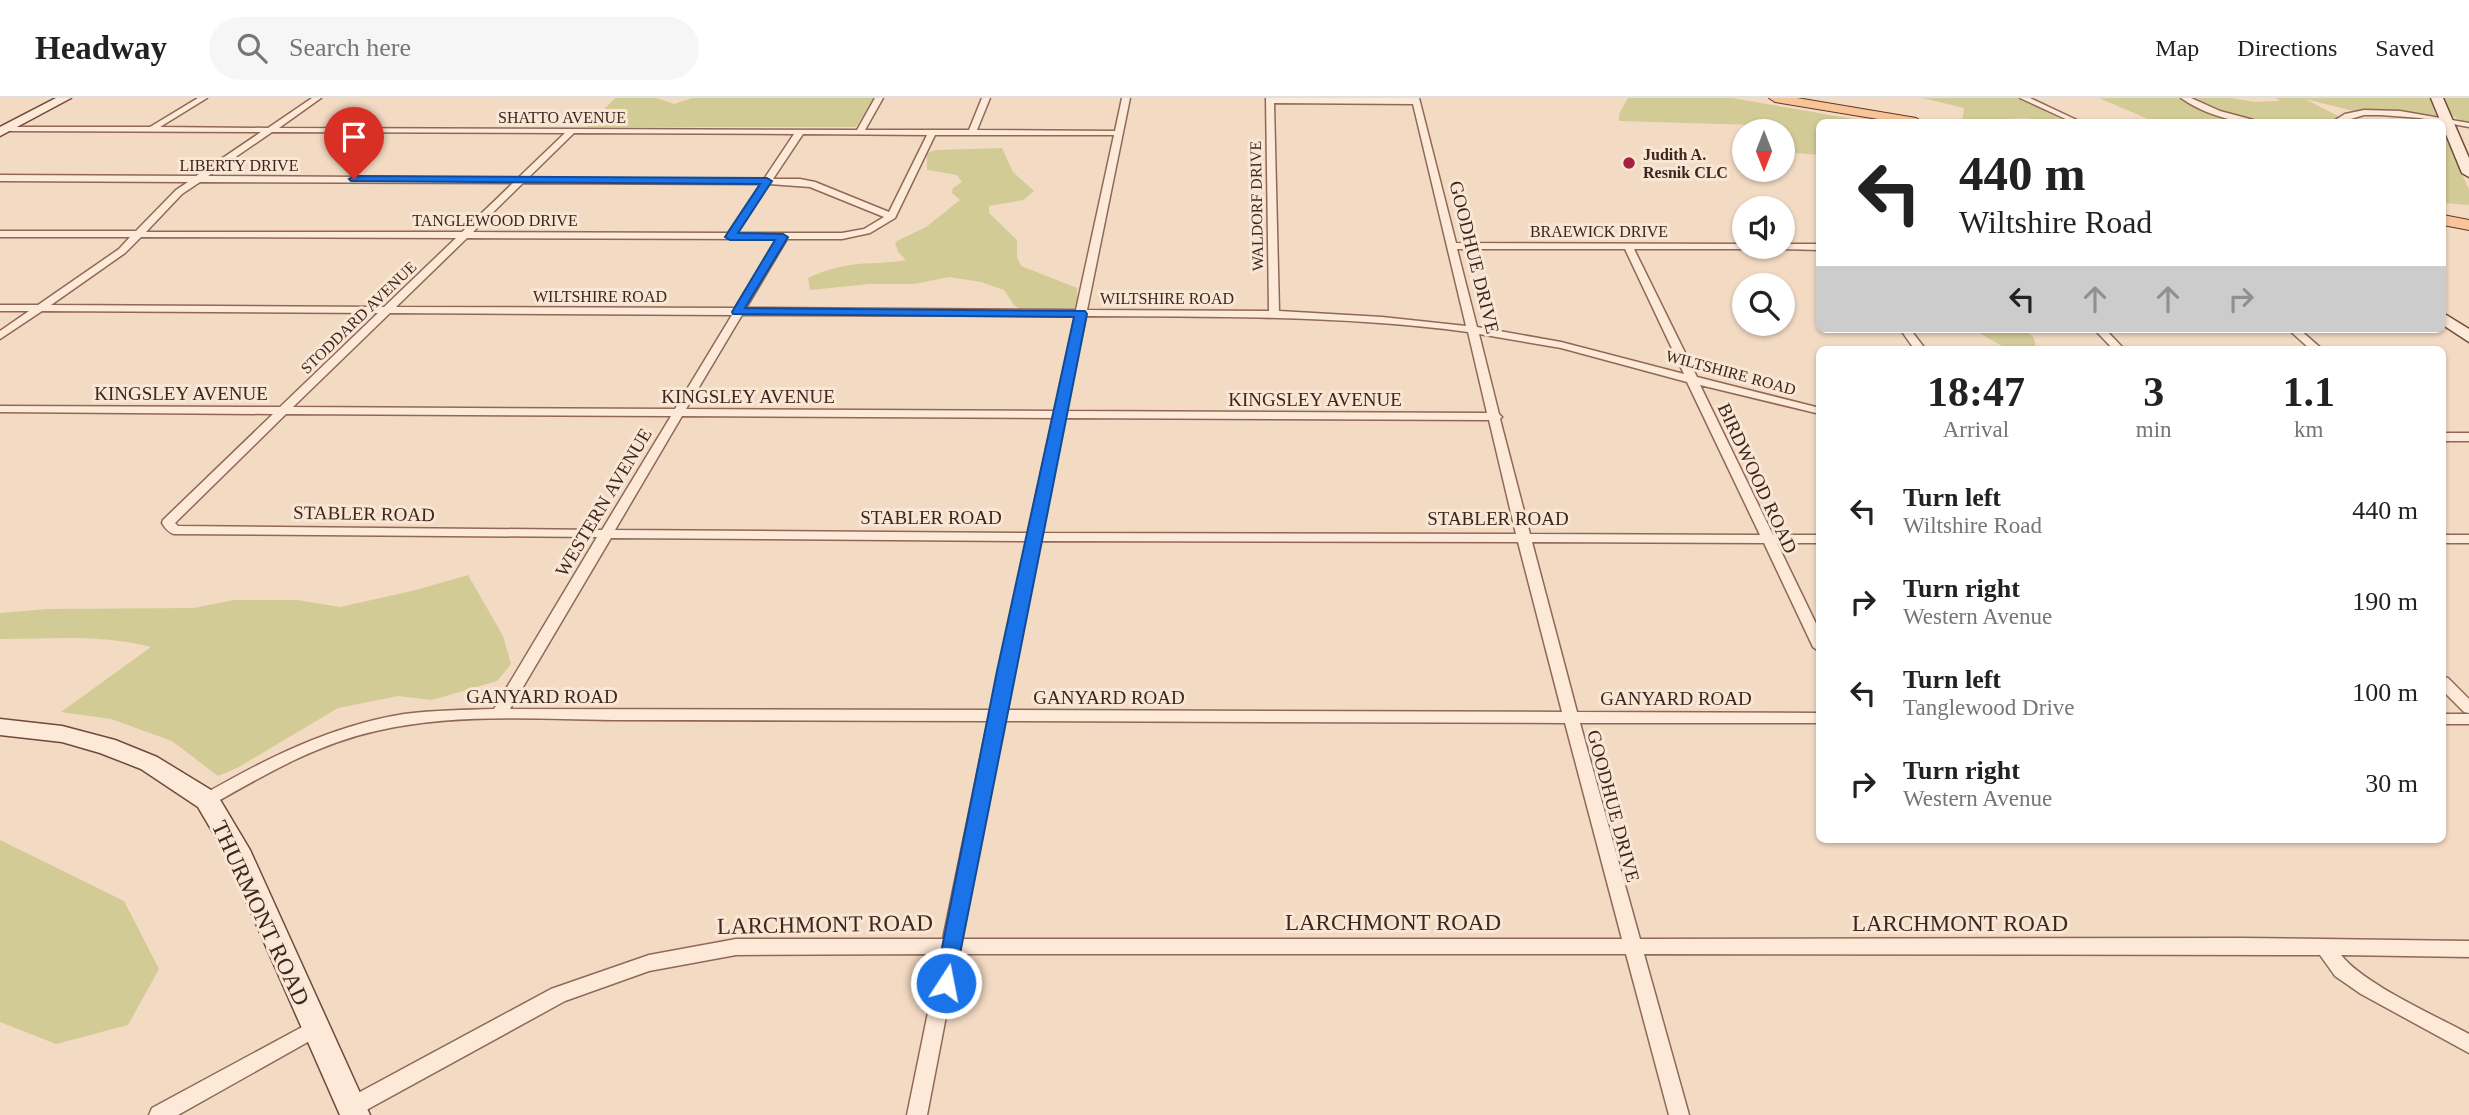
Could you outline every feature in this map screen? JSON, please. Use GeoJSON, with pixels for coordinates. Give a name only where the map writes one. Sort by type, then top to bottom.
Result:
{"type":"FeatureCollection","features":[{"type":"Feature","properties":{"kind":"main road"},"geometry":{"type":"LineString","coordinates":[[1775,98],[1898,119]]}},
{"type":"Feature","properties":{"kind":"main road"},"geometry":{"type":"LineString","coordinates":[[2446,221],[2469,225]]}},
{"type":"Feature","properties":{"kind":"street"},"geometry":{"type":"LineString","coordinates":[[5,128],[65,98]]}},
{"type":"Feature","properties":{"kind":"street"},"geometry":{"type":"LineString","coordinates":[[150,129],[202,98]]}},
{"type":"Feature","properties":{"kind":"street"},"geometry":{"type":"LineString","coordinates":[[0,337],[112,259],[140,234],[168,201],[317,98]]}},
{"type":"Feature","properties":{"kind":"street"},"geometry":{"type":"LineString","coordinates":[[860,132],[879,98]]}},
{"type":"Feature","properties":{"kind":"street"},"geometry":{"type":"LineString","coordinates":[[972,133],[986,98]]}},
{"type":"Feature","properties":{"kind":"street"},"geometry":{"type":"LineString","coordinates":[[917,1115],[1126,98]]}},
{"type":"Feature","properties":{"kind":"street"},"geometry":{"type":"LineString","coordinates":[[2024,98],[2070,119]]}},
{"type":"Feature","properties":{"kind":"street"},"geometry":{"type":"LineString","coordinates":[[2185,98],[2217,113],[2244,119]]}},
{"type":"Feature","properties":{"kind":"street"},"geometry":{"type":"LineString","coordinates":[[2437,98],[2444,119]]}},
{"type":"Feature","properties":{"kind":"street"},"geometry":{"type":"LineString","coordinates":[[1270,100],[1415,100]]}},
{"type":"Feature","properties":{"kind":"street","name":"WALDORF DRIVE"},"geometry":{"type":"LineString","coordinates":[[1270,100],[1275,314]]}},
{"type":"Feature","properties":{"kind":"street","name":"GOODHUE DRIVE"},"geometry":{"type":"LineString","coordinates":[[1415,100],[1475,330],[1570,717],[1679,1115]]}},
{"type":"Feature","properties":{"kind":"street"},"geometry":{"type":"LineString","coordinates":[[2342,119],[2349,115],[2366,113],[2425,119]]}},
{"type":"Feature","properties":{"kind":"street"},"geometry":{"type":"LineString","coordinates":[[2446,121],[2469,125]]}},
{"type":"Feature","properties":{"kind":"street"},"geometry":{"type":"LineString","coordinates":[[2446,123],[2469,173]]}},
{"type":"Feature","properties":{"kind":"street","name":"SHATTO AVENUE"},"geometry":{"type":"LineString","coordinates":[[5,128],[1118,133]]}},
{"type":"Feature","properties":{"kind":"street","name":"STODDARD AVENUE"},"geometry":{"type":"LineString","coordinates":[[170,526],[168,523],[173,517],[572,131]]}},
{"type":"Feature","properties":{"kind":"street"},"geometry":{"type":"LineString","coordinates":[[730,237],[800,132]]}},
{"type":"Feature","properties":{"kind":"street"},"geometry":{"type":"LineString","coordinates":[[892,216],[932,132]]}},
{"type":"Feature","properties":{"kind":"street","name":"LIBERTY DRIVE"},"geometry":{"type":"LineString","coordinates":[[0,178],[767,181],[815,184],[867,209],[892,216]]}},
{"type":"Feature","properties":{"kind":"street","name":"TANGLEWOOD DRIVE"},"geometry":{"type":"LineString","coordinates":[[0,234],[783,237],[856,234],[882,224],[892,216]]}},
{"type":"Feature","properties":{"kind":"street","name":"WESTERN AVENUE"},"geometry":{"type":"LineString","coordinates":[[499,714],[783,237]]}},
{"type":"Feature","properties":{"kind":"street","name":"BRAEWICK DRIVE"},"geometry":{"type":"LineString","coordinates":[[1453,246],[1732,247]]}},
{"type":"Feature","properties":{"kind":"street","name":"BIRDWOOD ROAD"},"geometry":{"type":"LineString","coordinates":[[1629,247],[1816,640]]}},
{"type":"Feature","properties":{"kind":"street"},"geometry":{"type":"LineString","coordinates":[[1795,247],[1816,247]]}},
{"type":"Feature","properties":{"kind":"street","name":"WILTSHIRE ROAD"},"geometry":{"type":"LineString","coordinates":[[0,308],[1275,314],[1384,320],[1475,330],[1561,345],[1816,410]]}},
{"type":"Feature","properties":{"kind":"street"},"geometry":{"type":"LineString","coordinates":[[2446,320],[2469,337]]}},
{"type":"Feature","properties":{"kind":"street"},"geometry":{"type":"LineString","coordinates":[[2103,333],[2116,346]]}},
{"type":"Feature","properties":{"kind":"street"},"geometry":{"type":"LineString","coordinates":[[2298,333],[2313,346]]}},
{"type":"Feature","properties":{"kind":"street","name":"KINGSLEY AVENUE"},"geometry":{"type":"LineString","coordinates":[[0,409],[1496,417]]}},
{"type":"Feature","properties":{"kind":"street"},"geometry":{"type":"LineString","coordinates":[[2446,437],[2469,437]]}},
{"type":"Feature","properties":{"kind":"street","name":"STABLER ROAD"},"geometry":{"type":"LineString","coordinates":[[170,526],[174,530],[184,531],[1034,537],[1816,538]]}},
{"type":"Feature","properties":{"kind":"street"},"geometry":{"type":"LineString","coordinates":[[2446,539],[2469,539]]}},
{"type":"Feature","properties":{"kind":"street"},"geometry":{"type":"LineString","coordinates":[[2446,684],[2469,708]]}},
{"type":"Feature","properties":{"kind":"street","name":"GANYARD ROAD"},"geometry":{"type":"LineString","coordinates":[[207,800],[293,752],[356,730],[405,720],[499,714],[1816,718]]}},
{"type":"Feature","properties":{"kind":"street"},"geometry":{"type":"LineString","coordinates":[[2446,719],[2469,719]]}},
{"type":"Feature","properties":{"kind":"street","name":"THURMONT ROAD"},"geometry":{"type":"LineString","coordinates":[[0,727],[62,734],[107,746],[149,763],[207,800],[237,850],[354,1111]]}},
{"type":"Feature","properties":{"kind":"street","name":"LARCHMONT ROAD"},"geometry":{"type":"LineString","coordinates":[[354,1111],[558,996],[649,963],[736,947],[2469,949]]}},
{"type":"Feature","properties":{"kind":"street"},"geometry":{"type":"LineString","coordinates":[[2325,948],[2342,970],[2368,988],[2469,1044]]}},
{"type":"Feature","properties":{"kind":"street"},"geometry":{"type":"LineString","coordinates":[[159,1115],[315,1028]]}},
{"type":"Feature","properties":{"kind":"shaded area"},"geometry":{"type":"Polygon","coordinates":[[[615,98],[657,98],[674,104],[692,98],[874,98],[856,127],[587,127],[615,98]]]}},
{"type":"Feature","properties":{"kind":"shaded area"},"geometry":{"type":"Polygon","coordinates":[[[1628,98],[1732,98],[1854,119],[1816,119],[1816,155],[1796,153],[1796,119],[1732,119],[1732,124],[1619,121],[1619,114],[1628,98]]]}},
{"type":"Feature","properties":{"kind":"shaded area"},"geometry":{"type":"Polygon","coordinates":[[[1922,98],[2018,98],[2060,119],[1962,119],[1964,108],[1922,98]]]}},
{"type":"Feature","properties":{"kind":"shaded area"},"geometry":{"type":"Polygon","coordinates":[[[2099,98],[2181,98],[2232,119],[2148,119],[2099,98]]]}},
{"type":"Feature","properties":{"kind":"shaded area"},"geometry":{"type":"Polygon","coordinates":[[[2188,98],[2231,98],[2255,102],[2280,101],[2275,98],[2430,98],[2437,118],[2354,111],[2305,99],[2340,117],[2258,119],[2206,106],[2188,98]]]}},
{"type":"Feature","properties":{"kind":"shaded area"},"geometry":{"type":"Polygon","coordinates":[[[2440,98],[2469,98],[2469,123],[2451,114],[2440,98]]]}},
{"type":"Feature","properties":{"kind":"shaded area"},"geometry":{"type":"Polygon","coordinates":[[[2446,138],[2469,190],[2469,205],[2446,203],[2446,138]]]}},
{"type":"Feature","properties":{"kind":"shaded area"},"geometry":{"type":"Polygon","coordinates":[[[1002,148],[1013,172],[1034,191],[1023,200],[989,206],[989,213],[1017,240],[1017,257],[1021,266],[1077,288],[1078,308],[1023,311],[1014,305],[1004,290],[981,282],[949,277],[914,284],[869,284],[810,290],[808,278],[829,270],[850,265],[906,260],[898,252],[895,242],[926,227],[960,200],[952,193],[953,188],[962,182],[957,175],[927,170],[927,153],[936,150],[1002,148]]]}},
{"type":"Feature","properties":{"kind":"shaded area"},"geometry":{"type":"Polygon","coordinates":[[[1979,333],[2029,333],[2034,338],[2035,346],[2002,346],[1979,333]]]}},
{"type":"Feature","properties":{"kind":"shaded area"},"geometry":{"type":"Polygon","coordinates":[[[468,575],[503,636],[511,664],[497,681],[432,700],[398,696],[338,708],[237,768],[218,776],[172,741],[111,719],[61,712],[151,647],[114,640],[0,639],[0,613],[47,609],[194,608],[234,600],[297,600],[340,607],[468,575]]]}},
{"type":"Feature","properties":{"kind":"shaded area"},"geometry":{"type":"Polygon","coordinates":[[[0,840],[124,901],[159,969],[128,1025],[56,1044],[0,1022],[0,840]]]}},
{"type":"Feature","properties":{"kind":"place","name":"Judith A. Resnik CLC"},"geometry":{"type":"Point","coordinates":[1629,163]}},
{"type":"Feature","properties":{"kind":"route"},"geometry":{"type":"LineString","coordinates":[[354,179],[767,181],[730,237],[783,237],[737,312],[1081,314],[1006,671],[946,983]]}}]}
